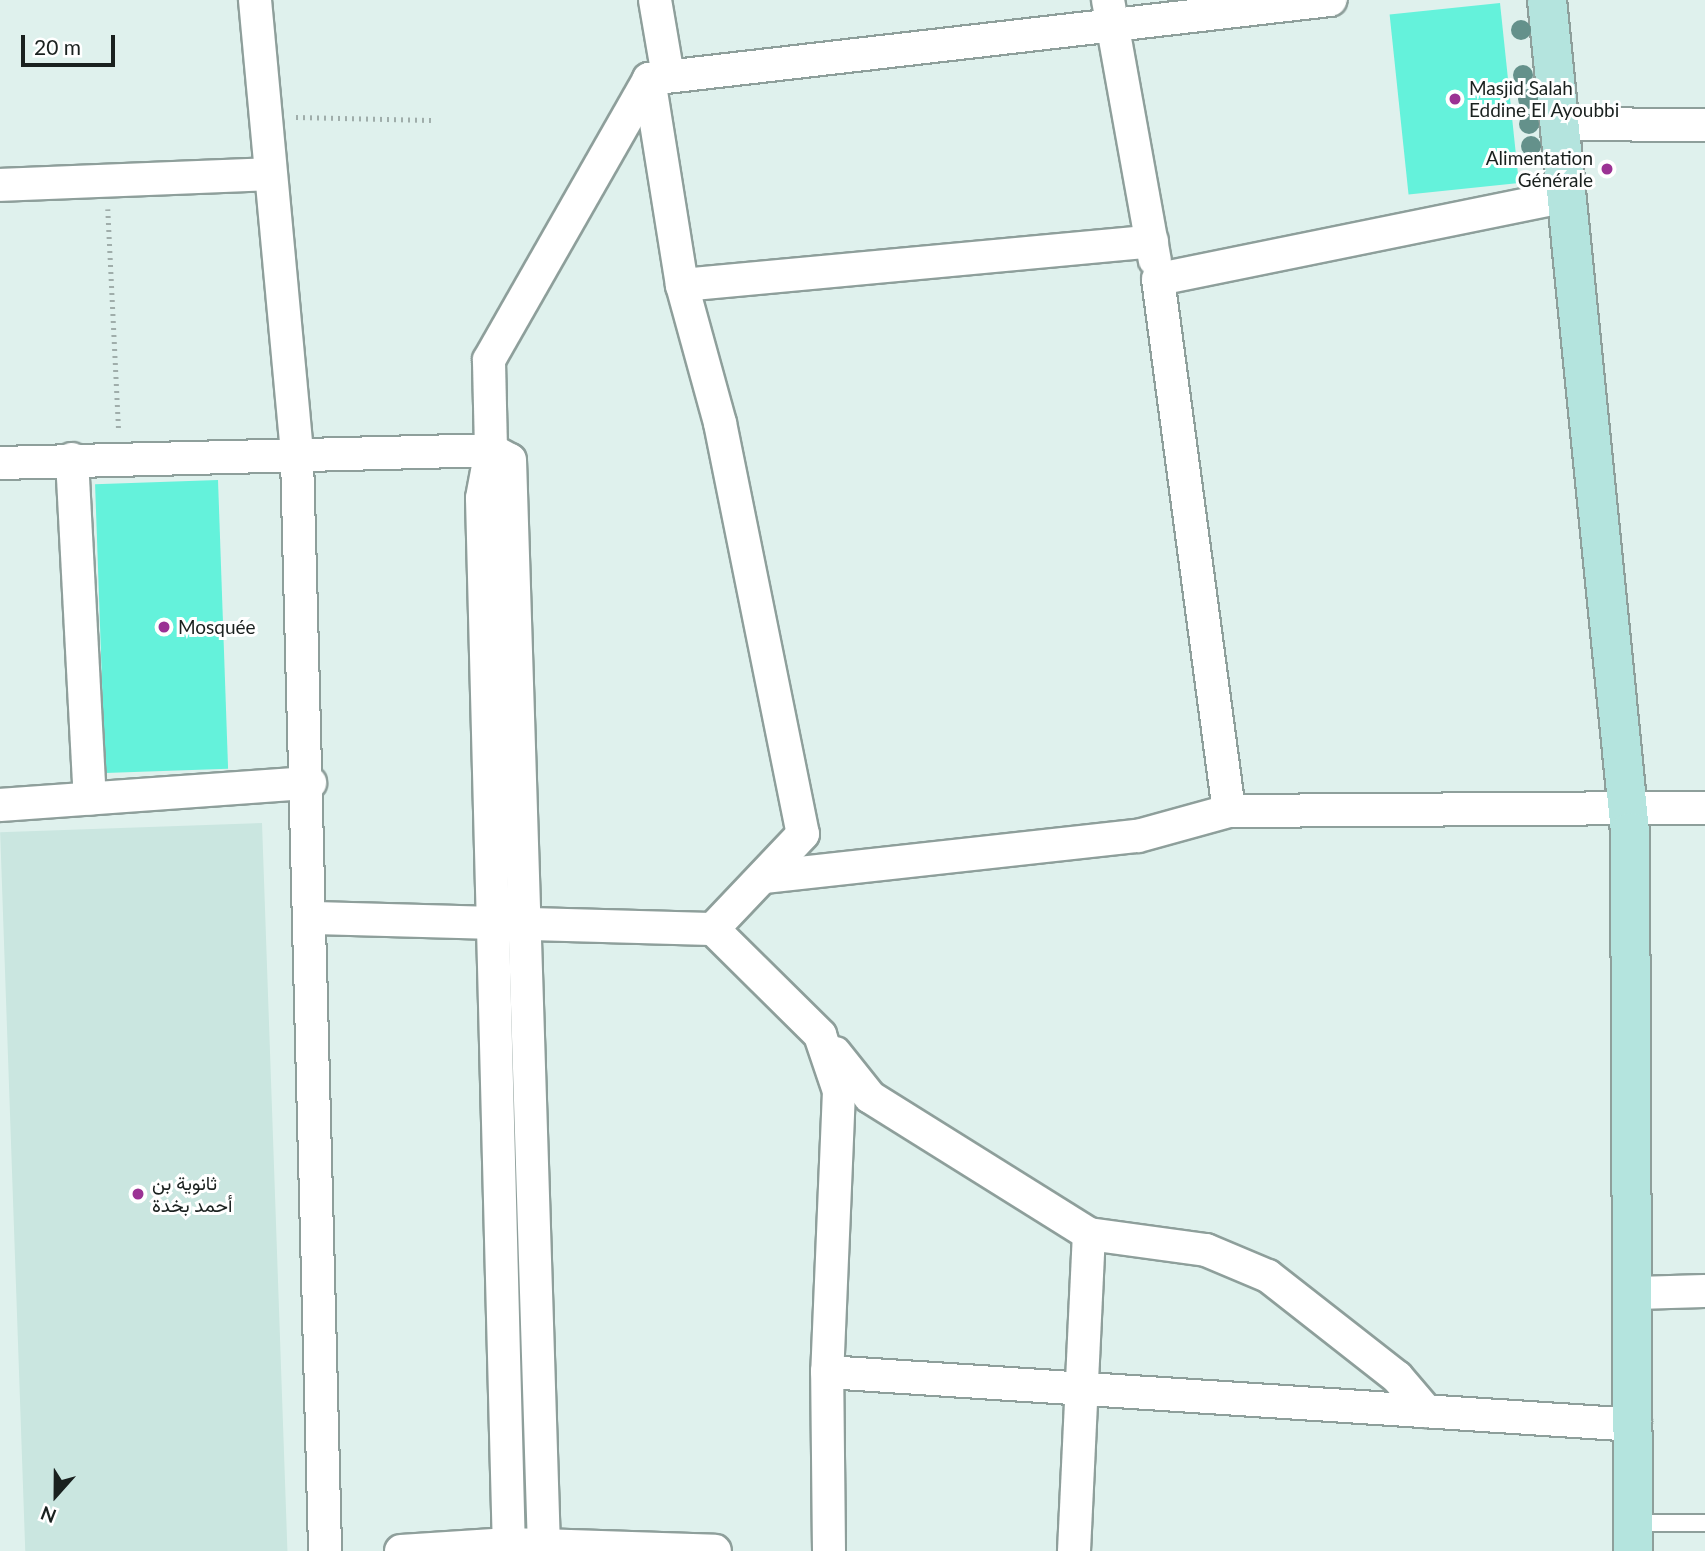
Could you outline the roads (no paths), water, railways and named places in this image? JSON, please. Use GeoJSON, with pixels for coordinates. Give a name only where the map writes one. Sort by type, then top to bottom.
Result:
{"type":"FeatureCollection","features":[{"type":"Feature","properties":{"kind":"main road"},"geometry":{"type":"LineString","coordinates":[[1547,0],[1628,808],[1636,1293],[1633,1537]]}},
{"type":"Feature","properties":{"kind":"street"},"geometry":{"type":"LineString","coordinates":[[654,0],[659,78],[682,285],[720,423],[803,834],[713,929]]}},
{"type":"Feature","properties":{"kind":"street"},"geometry":{"type":"LineString","coordinates":[[659,78],[1110,14],[1330,0]]}},
{"type":"Feature","properties":{"kind":"street"},"geometry":{"type":"LineString","coordinates":[[251,5],[297,457],[310,783],[325,1551]]}},
{"type":"Feature","properties":{"kind":"street"},"geometry":{"type":"LineString","coordinates":[[1110,14],[1158,279],[1229,811]]}},
{"type":"Feature","properties":{"kind":"street"},"geometry":{"type":"LineString","coordinates":[[509,1548],[482,498],[491,450],[489,360],[659,78]]}},
{"type":"Feature","properties":{"kind":"street"},"geometry":{"type":"LineString","coordinates":[[1559,124],[1705,125]]}},
{"type":"Feature","properties":{"kind":"street"},"geometry":{"type":"LineString","coordinates":[[0,185],[107,184],[270,174]]}},
{"type":"Feature","properties":{"kind":"street"},"geometry":{"type":"LineString","coordinates":[[1158,279],[1567,196]]}},
{"type":"Feature","properties":{"kind":"street"},"geometry":{"type":"LineString","coordinates":[[682,285],[1152,241]]}},
{"type":"Feature","properties":{"kind":"street"},"geometry":{"type":"LineString","coordinates":[[0,463],[491,450],[510,460],[544,1546]]}},
{"type":"Feature","properties":{"kind":"street"},"geometry":{"type":"LineString","coordinates":[[72,460],[90,799]]}},
{"type":"Feature","properties":{"kind":"street"},"geometry":{"type":"LineString","coordinates":[[0,805],[310,783]]}},
{"type":"Feature","properties":{"kind":"street"},"geometry":{"type":"LineString","coordinates":[[764,877],[1138,836],[1229,811],[1705,808]]}},
{"type":"Feature","properties":{"kind":"street"},"geometry":{"type":"LineString","coordinates":[[313,918],[713,929],[820,1035],[870,1097],[1089,1234],[1206,1250],[1268,1276],[1396,1377],[1426,1411]]}},
{"type":"Feature","properties":{"kind":"street"},"geometry":{"type":"LineString","coordinates":[[820,1035],[839,1091],[827,1372],[829,1551]]}},
{"type":"Feature","properties":{"kind":"street"},"geometry":{"type":"LineString","coordinates":[[1074,1551],[1089,1234]]}},
{"type":"Feature","properties":{"kind":"street"},"geometry":{"type":"LineString","coordinates":[[1636,1293],[1705,1291]]}},
{"type":"Feature","properties":{"kind":"street"},"geometry":{"type":"LineString","coordinates":[[827,1372],[1635,1425]]}},
{"type":"Feature","properties":{"kind":"street"},"geometry":{"type":"LineString","coordinates":[[401,1551],[544,1546],[715,1551]]}},
{"type":"Feature","properties":{"kind":"lane"},"geometry":{"type":"LineString","coordinates":[[1633,1537],[1705,1523]]}},
{"type":"Feature","properties":{"kind":"place","name":"Masjid Salah Eddine El Ayoubbi"},"geometry":{"type":"Point","coordinates":[1455,99]}},
{"type":"Feature","properties":{"kind":"place","name":"Alimentation Générale"},"geometry":{"type":"Point","coordinates":[1607,169]}},
{"type":"Feature","properties":{"kind":"place","name":"Mosquée"},"geometry":{"type":"Point","coordinates":[164,627]}},
{"type":"Feature","properties":{"kind":"place","name":"ثانوية بن أحمد بخدة"},"geometry":{"type":"Point","coordinates":[138,1194]}}]}
